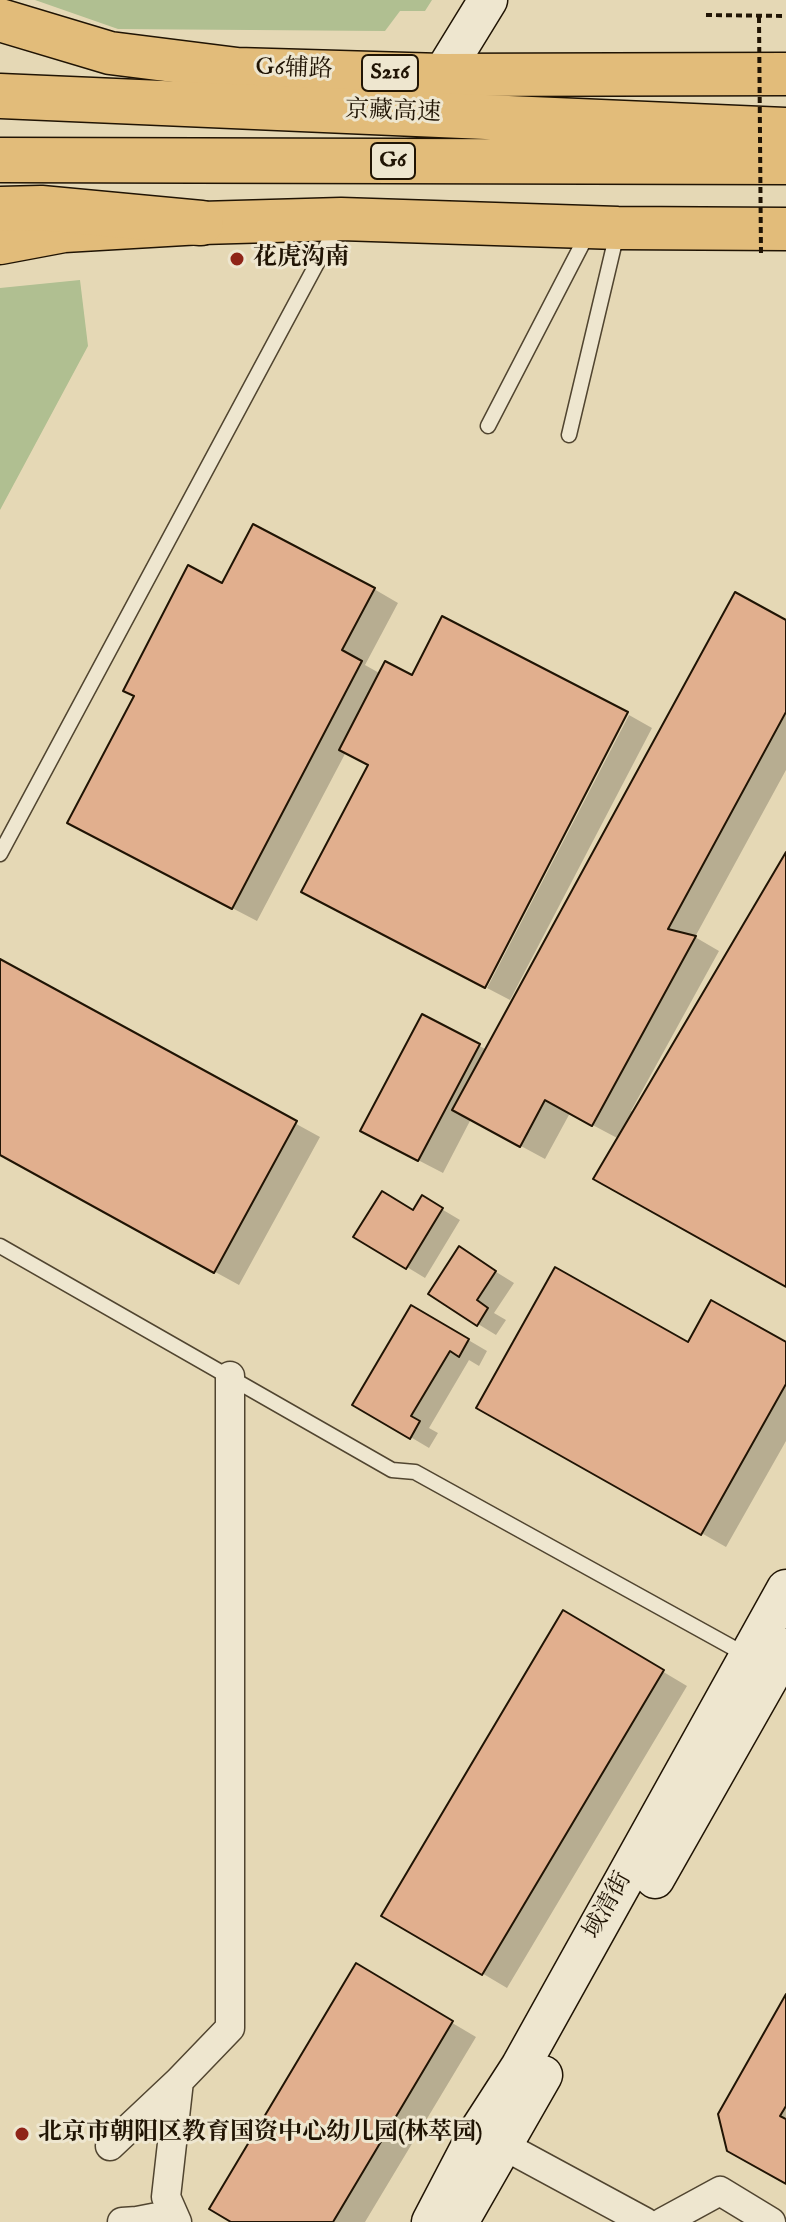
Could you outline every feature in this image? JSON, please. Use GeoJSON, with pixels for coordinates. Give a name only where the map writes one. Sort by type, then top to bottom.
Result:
{"type":"FeatureCollection","features":[{"type":"Feature","properties":{"kind":"highway","name":"京藏高速"},"geometry":{"type":"LineString","coordinates":[[0,96],[786,130]]}},
{"type":"Feature","properties":{"kind":"highway","name":"京藏高速"},"geometry":{"type":"LineString","coordinates":[[0,160],[786,162]]}},
{"type":"Feature","properties":{"kind":"highway"},"geometry":{"type":"LineString","coordinates":[[0,209],[41,208],[201,223]]}},
{"type":"Feature","properties":{"kind":"main road","name":"G6辅路"},"geometry":{"type":"LineString","coordinates":[[0,20],[110,53],[237,69],[442,75],[786,74]]}},
{"type":"Feature","properties":{"kind":"main road"},"geometry":{"type":"LineString","coordinates":[[0,243],[64,231],[341,219],[605,227],[774,242]]}},
{"type":"Feature","properties":{"kind":"street"},"geometry":{"type":"LineString","coordinates":[[442,75],[488,0]]}},
{"type":"Feature","properties":{"kind":"street"},"geometry":{"type":"LineString","coordinates":[[110,2146],[230,2028],[230,1376]]}},
{"type":"Feature","properties":{"kind":"street","name":"域清街"},"geometry":{"type":"LineString","coordinates":[[459,2222],[520,2067],[769,1658],[786,1589]]}},
{"type":"Feature","properties":{"kind":"street"},"geometry":{"type":"LineString","coordinates":[[122,2222],[175,2218],[166,2197],[179,2081]]}},
{"type":"Feature","properties":{"kind":"street"},"geometry":{"type":"LineString","coordinates":[[490,2139],[613,2214],[645,2222]]}},
{"type":"Feature","properties":{"kind":"street","name":"域清街"},"geometry":{"type":"LineString","coordinates":[[431,2222],[490,2139]]}},
{"type":"Feature","properties":{"kind":"street"},"geometry":{"type":"LineString","coordinates":[[663,2222],[720,2191],[771,2222]]}},
{"type":"Feature","properties":{"kind":"lane"},"geometry":{"type":"LineString","coordinates":[[0,854],[341,219]]}},
{"type":"Feature","properties":{"kind":"lane"},"geometry":{"type":"LineString","coordinates":[[488,426],[605,227]]}},
{"type":"Feature","properties":{"kind":"lane"},"geometry":{"type":"LineString","coordinates":[[569,435],[605,227]]}},
{"type":"Feature","properties":{"kind":"lane"},"geometry":{"type":"LineString","coordinates":[[0,1246],[392,1470],[415,1472],[769,1658]]}},
{"type":"Feature","properties":{"kind":"path"},"geometry":{"type":"LineString","coordinates":[[706,15],[786,16]]}},
{"type":"Feature","properties":{"kind":"path"},"geometry":{"type":"LineString","coordinates":[[759,17],[774,242]]}},
{"type":"Feature","properties":{"kind":"green space"},"geometry":{"type":"Polygon","coordinates":[[[35,0],[432,0],[425,11],[400,11],[385,31],[118,29],[35,0]]]}},
{"type":"Feature","properties":{"kind":"green space"},"geometry":{"type":"Polygon","coordinates":[[[80,280],[88,346],[0,510],[0,288],[80,280]]]}},
{"type":"Feature","properties":{"kind":"building"},"geometry":{"type":"Polygon","coordinates":[[[253,524],[375,588],[342,650],[362,661],[232,909],[67,823],[134,696],[123,691],[188,565],[222,583],[253,524]]]}},
{"type":"Feature","properties":{"kind":"building"},"geometry":{"type":"Polygon","coordinates":[[[735,592],[786,620],[786,712],[668,929],[696,936],[592,1126],[545,1100],[520,1147],[452,1110],[735,592]]]}},
{"type":"Feature","properties":{"kind":"building"},"geometry":{"type":"Polygon","coordinates":[[[442,616],[628,712],[485,988],[301,892],[368,765],[339,750],[385,661],[412,675],[442,616]]]}},
{"type":"Feature","properties":{"kind":"building"},"geometry":{"type":"Polygon","coordinates":[[[786,852],[786,1287],[593,1179],[786,852]]]}},
{"type":"Feature","properties":{"kind":"building"},"geometry":{"type":"Polygon","coordinates":[[[0,959],[297,1121],[214,1273],[0,1155],[0,959]]]}},
{"type":"Feature","properties":{"kind":"building"},"geometry":{"type":"Polygon","coordinates":[[[422,1014],[480,1044],[418,1161],[360,1131],[422,1014]]]}},
{"type":"Feature","properties":{"kind":"building"},"geometry":{"type":"Polygon","coordinates":[[[382,1191],[413,1210],[422,1195],[443,1208],[406,1269],[353,1237],[382,1191]]]}},
{"type":"Feature","properties":{"kind":"building"},"geometry":{"type":"Polygon","coordinates":[[[459,1246],[496,1271],[477,1300],[488,1308],[477,1326],[428,1294],[459,1246]]]}},
{"type":"Feature","properties":{"kind":"building"},"geometry":{"type":"Polygon","coordinates":[[[555,1267],[688,1342],[711,1300],[786,1342],[786,1384],[701,1535],[476,1408],[555,1267]]]}},
{"type":"Feature","properties":{"kind":"building"},"geometry":{"type":"Polygon","coordinates":[[[411,1305],[469,1339],[459,1357],[450,1351],[411,1416],[420,1421],[410,1439],[352,1405],[411,1305]]]}},
{"type":"Feature","properties":{"kind":"building"},"geometry":{"type":"Polygon","coordinates":[[[563,1610],[664,1670],[482,1975],[381,1916],[563,1610]]]}},
{"type":"Feature","properties":{"kind":"building"},"geometry":{"type":"Polygon","coordinates":[[[356,1963],[453,2021],[333,2222],[231,2222],[209,2209],[356,1963]]]}},
{"type":"Feature","properties":{"kind":"building"},"geometry":{"type":"Polygon","coordinates":[[[786,1994],[786,2106],[780,2116],[786,2119],[786,2184],[727,2151],[718,2114],[786,1994]]]}},
{"type":"Feature","properties":{"kind":"place","name":"花虎沟南"},"geometry":{"type":"Point","coordinates":[237,259]}},
{"type":"Feature","properties":{"kind":"place","name":"北京市朝阳区教育国资中心幼儿园(林萃园)"},"geometry":{"type":"Point","coordinates":[22,2134]}}]}
